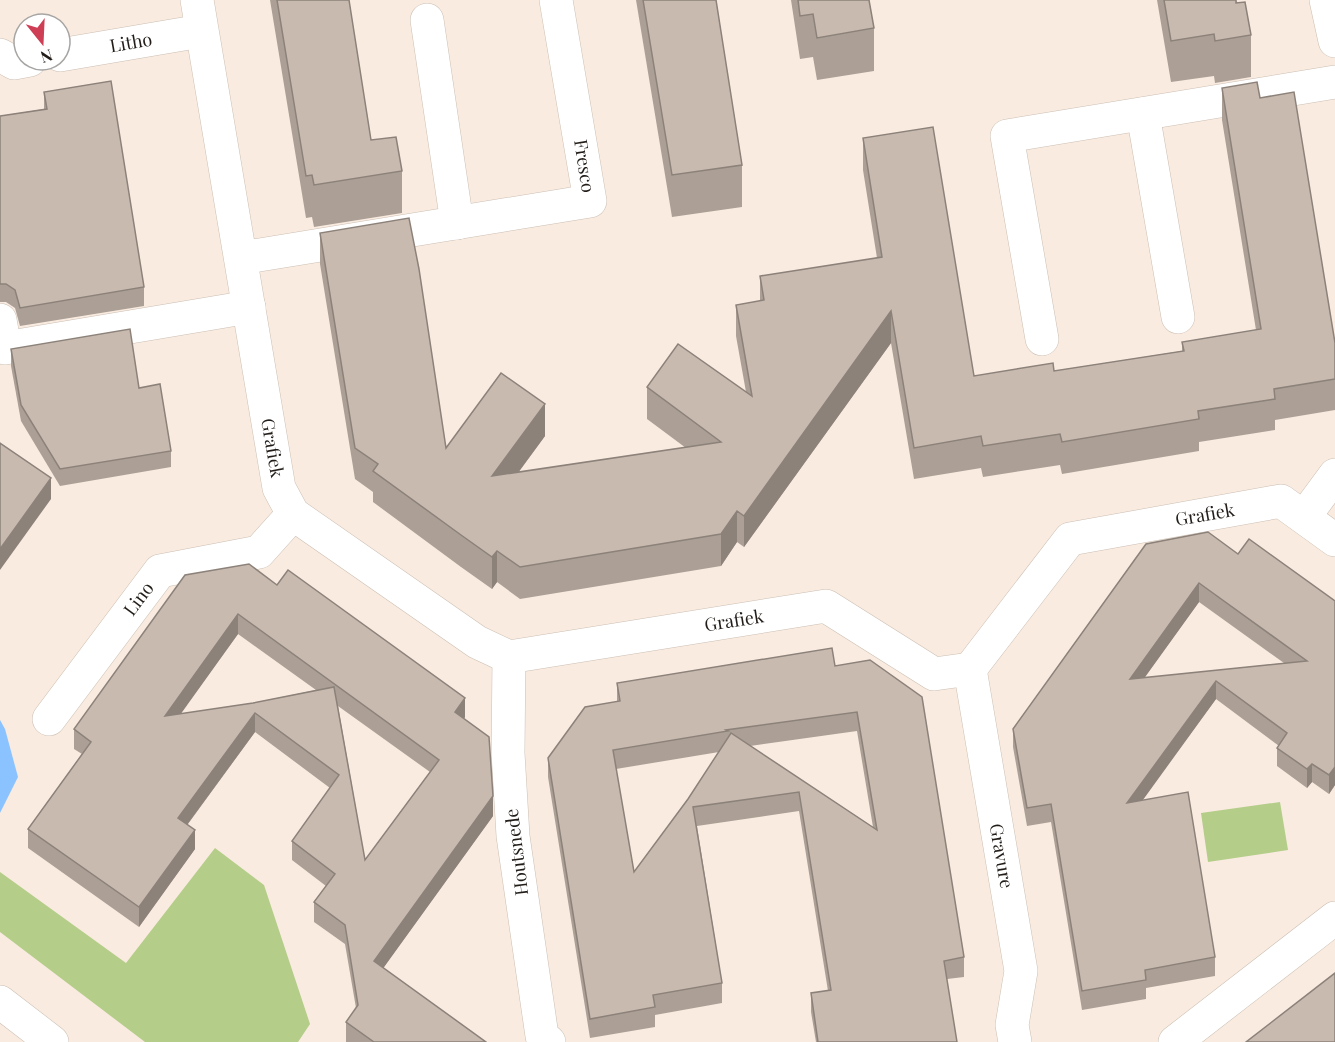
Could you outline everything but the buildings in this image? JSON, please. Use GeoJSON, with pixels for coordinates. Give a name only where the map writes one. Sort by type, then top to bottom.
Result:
{"type":"FeatureCollection","features":[{"type":"Feature","properties":{"kind":"street","name":"Fresco"},"geometry":{"type":"LineString","coordinates":[[241,258],[590,201],[556,0]]}},
{"type":"Feature","properties":{"kind":"street"},"geometry":{"type":"LineString","coordinates":[[1326,0],[1335,41]]}},
{"type":"Feature","properties":{"kind":"street","name":"Litho"},"geometry":{"type":"LineString","coordinates":[[72,52],[199,15]]}},
{"type":"Feature","properties":{"kind":"street","name":"Grafiek"},"geometry":{"type":"LineString","coordinates":[[199,15],[279,488],[292,514],[477,642],[509,657],[826,606],[934,674],[970,669],[1070,540],[1281,501],[1335,540]]}},
{"type":"Feature","properties":{"kind":"street"},"geometry":{"type":"LineString","coordinates":[[427,20],[457,223]]}},
{"type":"Feature","properties":{"kind":"street"},"geometry":{"type":"LineString","coordinates":[[1042,339],[1007,136],[1335,82]]}},
{"type":"Feature","properties":{"kind":"street"},"geometry":{"type":"LineString","coordinates":[[1143,114],[1178,317]]}},
{"type":"Feature","properties":{"kind":"street"},"geometry":{"type":"LineString","coordinates":[[0,320],[5,348],[249,307]]}},
{"type":"Feature","properties":{"kind":"street"},"geometry":{"type":"LineString","coordinates":[[1304,517],[1335,475]]}},
{"type":"Feature","properties":{"kind":"street","name":"Lino"},"geometry":{"type":"LineString","coordinates":[[49,719],[160,571],[259,552],[292,514]]}},
{"type":"Feature","properties":{"kind":"street","name":"Houtsnede"},"geometry":{"type":"LineString","coordinates":[[509,657],[508,753],[513,836],[542,1036],[549,1042]]}},
{"type":"Feature","properties":{"kind":"street","name":"Gravure"},"geometry":{"type":"LineString","coordinates":[[970,669],[1021,971],[1012,1025],[1015,1042]]}},
{"type":"Feature","properties":{"kind":"street"},"geometry":{"type":"LineString","coordinates":[[1175,1042],[1335,918]]}},
{"type":"Feature","properties":{"kind":"street"},"geometry":{"type":"LineString","coordinates":[[0,1002],[52,1042]]}},
{"type":"Feature","properties":{"kind":"green space"},"geometry":{"type":"Polygon","coordinates":[[[1280,802],[1288,850],[1208,862],[1201,813],[1280,802]]]}},
{"type":"Feature","properties":{"kind":"green space"},"geometry":{"type":"Polygon","coordinates":[[[215,848],[264,885],[310,1024],[298,1042],[145,1042],[0,932],[0,872],[126,963],[215,848]]]}},
{"type":"Feature","properties":{"kind":"water"},"geometry":{"type":"Polygon","coordinates":[[[0,720],[5,729],[18,777],[0,813],[0,720]]]}}]}
